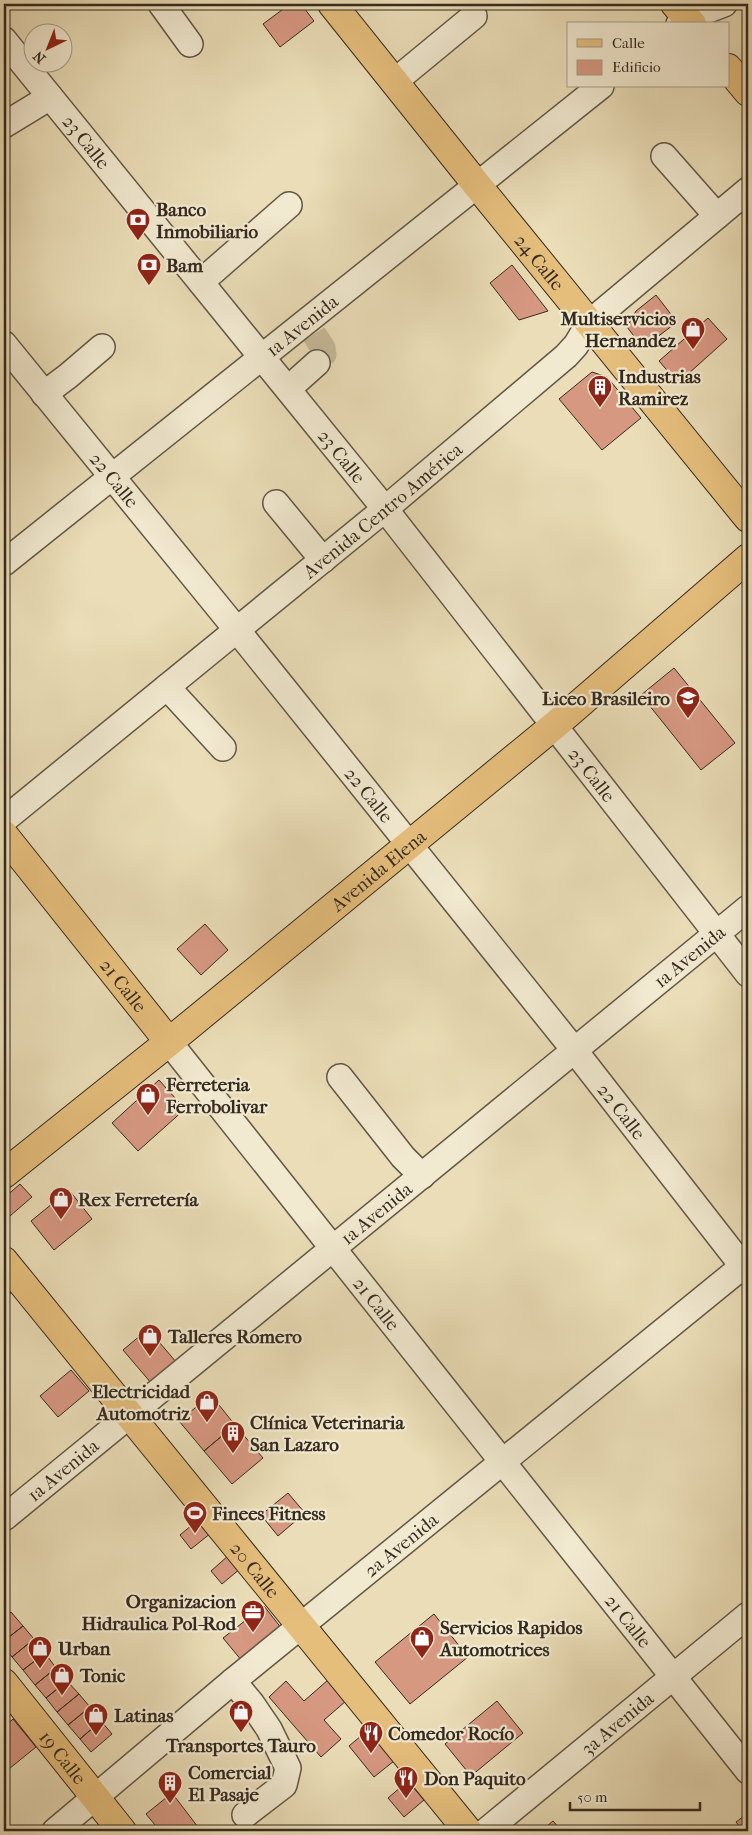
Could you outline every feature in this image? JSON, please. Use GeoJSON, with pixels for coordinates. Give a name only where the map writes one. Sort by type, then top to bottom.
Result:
{"type":"FeatureCollection","features":[{"type":"Feature","properties":{"kind":"main road","name":"24 Calle"},"geometry":{"type":"LineString","coordinates":[[332,4],[748,518]]}},
{"type":"Feature","properties":{"kind":"main road"},"geometry":{"type":"LineString","coordinates":[[730,70],[748,92]]}},
{"type":"Feature","properties":{"kind":"main road","name":"Avenida Elena"},"geometry":{"type":"LineString","coordinates":[[4,1174],[169,1042],[555,725],[748,558]]}},
{"type":"Feature","properties":{"kind":"main road","name":"21 Calle"},"geometry":{"type":"LineString","coordinates":[[4,835],[169,1042]]}},
{"type":"Feature","properties":{"kind":"main road","name":"20 Calle"},"geometry":{"type":"LineString","coordinates":[[4,1261],[468,1831]]}},
{"type":"Feature","properties":{"kind":"main road","name":"19 Calle"},"geometry":{"type":"LineString","coordinates":[[7,1696],[122,1831]]}},
{"type":"Feature","properties":{"kind":"street"},"geometry":{"type":"LineString","coordinates":[[161,4],[190,44]]}},
{"type":"Feature","properties":{"kind":"street"},"geometry":{"type":"LineString","coordinates":[[687,14],[724,4]]}},
{"type":"Feature","properties":{"kind":"street"},"geometry":{"type":"LineString","coordinates":[[394,82],[474,16]]}},
{"type":"Feature","properties":{"kind":"street","name":"23 Calle"},"geometry":{"type":"LineString","coordinates":[[4,40],[385,509],[748,974]]}},
{"type":"Feature","properties":{"kind":"street","name":"1a Avenida"},"geometry":{"type":"LineString","coordinates":[[4,563],[262,357],[310,329],[477,185],[598,88]]}},
{"type":"Feature","properties":{"kind":"street"},"geometry":{"type":"LineString","coordinates":[[4,125],[50,97]]}},
{"type":"Feature","properties":{"kind":"street"},"geometry":{"type":"LineString","coordinates":[[664,156],[717,216]]}},
{"type":"Feature","properties":{"kind":"street","name":"Avenida Centro América"},"geometry":{"type":"LineString","coordinates":[[4,820],[385,509],[566,356],[576,345],[589,323],[748,190]]}},
{"type":"Feature","properties":{"kind":"street"},"geometry":{"type":"LineString","coordinates":[[201,282],[288,205]]}},
{"type":"Feature","properties":{"kind":"street"},"geometry":{"type":"LineString","coordinates":[[44,394],[102,347]]}},
{"type":"Feature","properties":{"kind":"street","name":"22 Calle"},"geometry":{"type":"LineString","coordinates":[[7,356],[44,394],[237,630],[746,1267]]}},
{"type":"Feature","properties":{"kind":"street"},"geometry":{"type":"LineString","coordinates":[[288,389],[317,363]]}},
{"type":"Feature","properties":{"kind":"street"},"geometry":{"type":"LineString","coordinates":[[276,503],[323,560]]}},
{"type":"Feature","properties":{"kind":"street"},"geometry":{"type":"LineString","coordinates":[[166,687],[223,748]]}},
{"type":"Feature","properties":{"kind":"street","name":"1a Avenida"},"geometry":{"type":"LineString","coordinates":[[4,1518],[748,908]]}},
{"type":"Feature","properties":{"kind":"street","name":"21 Calle"},"geometry":{"type":"LineString","coordinates":[[169,1042],[748,1771]]}},
{"type":"Feature","properties":{"kind":"street"},"geometry":{"type":"LineString","coordinates":[[340,1077],[403,1157],[422,1176]]}},
{"type":"Feature","properties":{"kind":"street","name":"2a Avenida"},"geometry":{"type":"LineString","coordinates":[[55,1831],[301,1626],[746,1267]]}},
{"type":"Feature","properties":{"kind":"street","name":"3a Avenida"},"geometry":{"type":"LineString","coordinates":[[486,1831],[748,1615]]}},
{"type":"Feature","properties":{"kind":"street"},"geometry":{"type":"LineString","coordinates":[[233,1682],[252,1704],[269,1729],[277,1749],[288,1768],[284,1785],[245,1815]]}},
{"type":"Feature","properties":{"kind":"building"},"geometry":{"type":"Polygon","coordinates":[[[290,4],[301,4],[314,21],[280,47],[263,24],[290,4]]]}},
{"type":"Feature","properties":{"kind":"building"},"geometry":{"type":"Polygon","coordinates":[[[512,265],[548,311],[519,320],[490,283],[512,265]]]}},
{"type":"Feature","properties":{"kind":"building"},"geometry":{"type":"Polygon","coordinates":[[[656,295],[677,322],[643,348],[627,327],[636,311],[656,295]]]}},
{"type":"Feature","properties":{"kind":"building","name":"Multiservicios Hernandez"},"geometry":{"type":"Polygon","coordinates":[[[708,318],[727,339],[678,383],[659,361],[708,318]]]}},
{"type":"Feature","properties":{"kind":"building","name":"Industrias Ramirez"},"geometry":{"type":"Polygon","coordinates":[[[592,372],[607,377],[641,418],[602,450],[559,399],[592,372]]]}},
{"type":"Feature","properties":{"kind":"building","name":"Liceo Brasileiro"},"geometry":{"type":"Polygon","coordinates":[[[674,668],[735,743],[701,770],[641,695],[674,668]]]}},
{"type":"Feature","properties":{"kind":"building"},"geometry":{"type":"Polygon","coordinates":[[[205,924],[228,950],[201,975],[177,949],[205,924]]]}},
{"type":"Feature","properties":{"kind":"building","name":"Ferreteria Ferrobolivar"},"geometry":{"type":"Polygon","coordinates":[[[159,1080],[185,1109],[138,1151],[112,1123],[159,1080]]]}},
{"type":"Feature","properties":{"kind":"building"},"geometry":{"type":"Polygon","coordinates":[[[20,1184],[32,1197],[10,1216],[4,1210],[4,1198],[20,1184]]]}},
{"type":"Feature","properties":{"kind":"building","name":"Rex Ferretería"},"geometry":{"type":"Polygon","coordinates":[[[69,1190],[92,1219],[54,1250],[31,1221],[69,1190]]]}},
{"type":"Feature","properties":{"kind":"building"},"geometry":{"type":"Polygon","coordinates":[[[4,1280],[13,1291],[4,1299],[4,1280]]]}},
{"type":"Feature","properties":{"kind":"building","name":"Talleres Romero"},"geometry":{"type":"Polygon","coordinates":[[[148,1329],[177,1363],[152,1384],[123,1350],[148,1329]]]}},
{"type":"Feature","properties":{"kind":"building"},"geometry":{"type":"Polygon","coordinates":[[[71,1370],[89,1391],[58,1417],[40,1396],[71,1370]]]}},
{"type":"Feature","properties":{"kind":"building","name":"Electricidad Automotriz"},"geometry":{"type":"Polygon","coordinates":[[[211,1395],[235,1425],[204,1451],[179,1421],[211,1395]]]}},
{"type":"Feature","properties":{"kind":"building","name":"Clínica Veterinaria San Lazaro"},"geometry":{"type":"Polygon","coordinates":[[[235,1425],[263,1458],[232,1484],[204,1451],[235,1425]]]}},
{"type":"Feature","properties":{"kind":"building"},"geometry":{"type":"Polygon","coordinates":[[[288,1493],[305,1513],[278,1536],[261,1515],[288,1493]]]}},
{"type":"Feature","properties":{"kind":"building","name":"Finees Fitness"},"geometry":{"type":"Polygon","coordinates":[[[199,1519],[211,1533],[191,1549],[180,1535],[199,1519]]]}},
{"type":"Feature","properties":{"kind":"building"},"geometry":{"type":"Polygon","coordinates":[[[229,1555],[241,1568],[222,1584],[211,1571],[229,1555]]]}},
{"type":"Feature","properties":{"kind":"building","name":"Organizacion Hidraulica Pol-Rod"},"geometry":{"type":"Polygon","coordinates":[[[264,1606],[282,1629],[242,1661],[223,1638],[264,1606]]]}},
{"type":"Feature","properties":{"kind":"building"},"geometry":{"type":"Polygon","coordinates":[[[11,1612],[23,1626],[4,1641],[4,1618],[11,1612]]]}},
{"type":"Feature","properties":{"kind":"building","name":"Servicios Rapidos Automotrices"},"geometry":{"type":"Polygon","coordinates":[[[434,1614],[468,1657],[410,1704],[375,1662],[434,1614]]]}},
{"type":"Feature","properties":{"kind":"building"},"geometry":{"type":"Polygon","coordinates":[[[23,1626],[34,1639],[12,1657],[4,1647],[4,1641],[23,1626]]]}},
{"type":"Feature","properties":{"kind":"building"},"geometry":{"type":"Polygon","coordinates":[[[34,1639],[45,1653],[23,1670],[12,1657],[34,1639]]]}},
{"type":"Feature","properties":{"kind":"building","name":"Urban"},"geometry":{"type":"Polygon","coordinates":[[[45,1653],[56,1668],[35,1685],[23,1670],[45,1653]]]}},
{"type":"Feature","properties":{"kind":"building"},"geometry":{"type":"Polygon","coordinates":[[[56,1668],[67,1681],[46,1698],[35,1685],[56,1668]]]}},
{"type":"Feature","properties":{"kind":"building"},"geometry":{"type":"Polygon","coordinates":[[[328,1680],[346,1701],[324,1720],[341,1739],[321,1757],[269,1697],[286,1681],[304,1701],[328,1680]]]}},
{"type":"Feature","properties":{"kind":"building","name":"Tonic"},"geometry":{"type":"Polygon","coordinates":[[[67,1681],[79,1694],[57,1712],[46,1698],[67,1681]]]}},
{"type":"Feature","properties":{"kind":"building"},"geometry":{"type":"Polygon","coordinates":[[[79,1694],[90,1707],[68,1725],[57,1712],[79,1694]]]}},
{"type":"Feature","properties":{"kind":"building"},"geometry":{"type":"Polygon","coordinates":[[[497,1701],[523,1733],[471,1776],[445,1744],[497,1701]]]}},
{"type":"Feature","properties":{"kind":"building"},"geometry":{"type":"Polygon","coordinates":[[[90,1707],[101,1721],[80,1739],[68,1725],[90,1707]]]}},
{"type":"Feature","properties":{"kind":"building"},"geometry":{"type":"Polygon","coordinates":[[[13,1719],[36,1747],[4,1773],[4,1727],[13,1719]]]}},
{"type":"Feature","properties":{"kind":"building","name":"Latinas"},"geometry":{"type":"Polygon","coordinates":[[[101,1721],[112,1734],[91,1752],[80,1739],[101,1721]]]}},
{"type":"Feature","properties":{"kind":"building","name":"Comedor Rocío"},"geometry":{"type":"Polygon","coordinates":[[[368,1730],[394,1761],[374,1777],[349,1746],[368,1730]]]}},
{"type":"Feature","properties":{"kind":"building","name":"Don Paquito"},"geometry":{"type":"Polygon","coordinates":[[[408,1781],[424,1800],[404,1817],[388,1798],[408,1781]]]}},
{"type":"Feature","properties":{"kind":"building","name":"Comercial El Pasaje"},"geometry":{"type":"Polygon","coordinates":[[[172,1793],[201,1831],[160,1831],[146,1814],[172,1793]]]}},
{"type":"Feature","properties":{"kind":"building"},"geometry":{"type":"Polygon","coordinates":[[[748,1813],[748,1831],[743,1831],[736,1822],[748,1813]]]}},
{"type":"Feature","properties":{"kind":"building"},"geometry":{"type":"Polygon","coordinates":[[[553,1821],[562,1831],[541,1831],[553,1821]]]}},
{"type":"Feature","properties":{"kind":"tunnel"},"geometry":{"type":"LineString","coordinates":[[314,334],[323,348],[324,354],[317,363]]}},
{"type":"Feature","properties":{"kind":"place","name":"Banco Inmobiliario"},"geometry":{"type":"Point","coordinates":[138,241]}},
{"type":"Feature","properties":{"kind":"place","name":"Bam"},"geometry":{"type":"Point","coordinates":[149,286]}},
{"type":"Feature","properties":{"kind":"place","name":"Multiservicios Hernandez"},"geometry":{"type":"Point","coordinates":[693,350]}},
{"type":"Feature","properties":{"kind":"place","name":"Industrias Ramirez"},"geometry":{"type":"Point","coordinates":[600,408]}},
{"type":"Feature","properties":{"kind":"place","name":"Liceo Brasileiro"},"geometry":{"type":"Point","coordinates":[688,719]}},
{"type":"Feature","properties":{"kind":"place","name":"Ferreteria Ferrobolivar"},"geometry":{"type":"Point","coordinates":[148,1116]}},
{"type":"Feature","properties":{"kind":"place","name":"Rex Ferretería"},"geometry":{"type":"Point","coordinates":[61,1220]}},
{"type":"Feature","properties":{"kind":"place","name":"Talleres Romero"},"geometry":{"type":"Point","coordinates":[150,1357]}},
{"type":"Feature","properties":{"kind":"place","name":"Electricidad Automotriz"},"geometry":{"type":"Point","coordinates":[207,1423]}},
{"type":"Feature","properties":{"kind":"place","name":"Clínica Veterinaria San Lazaro"},"geometry":{"type":"Point","coordinates":[233,1454]}},
{"type":"Feature","properties":{"kind":"place","name":"Finees Fitness"},"geometry":{"type":"Point","coordinates":[195,1534]}},
{"type":"Feature","properties":{"kind":"place","name":"Organizacion Hidraulica Pol-Rod"},"geometry":{"type":"Point","coordinates":[253,1633]}},
{"type":"Feature","properties":{"kind":"place","name":"Servicios Rapidos Automotrices"},"geometry":{"type":"Point","coordinates":[422,1659]}},
{"type":"Feature","properties":{"kind":"place","name":"Urban"},"geometry":{"type":"Point","coordinates":[40,1669]}},
{"type":"Feature","properties":{"kind":"place","name":"Tonic"},"geometry":{"type":"Point","coordinates":[62,1696]}},
{"type":"Feature","properties":{"kind":"place","name":"Transportes Tauro"},"geometry":{"type":"Point","coordinates":[241,1733]}},
{"type":"Feature","properties":{"kind":"place","name":"Latinas"},"geometry":{"type":"Point","coordinates":[96,1736]}},
{"type":"Feature","properties":{"kind":"place","name":"Comedor Rocío"},"geometry":{"type":"Point","coordinates":[371,1754]}},
{"type":"Feature","properties":{"kind":"place","name":"Don Paquito"},"geometry":{"type":"Point","coordinates":[406,1799]}},
{"type":"Feature","properties":{"kind":"place","name":"Comercial El Pasaje"},"geometry":{"type":"Point","coordinates":[170,1804]}}]}
